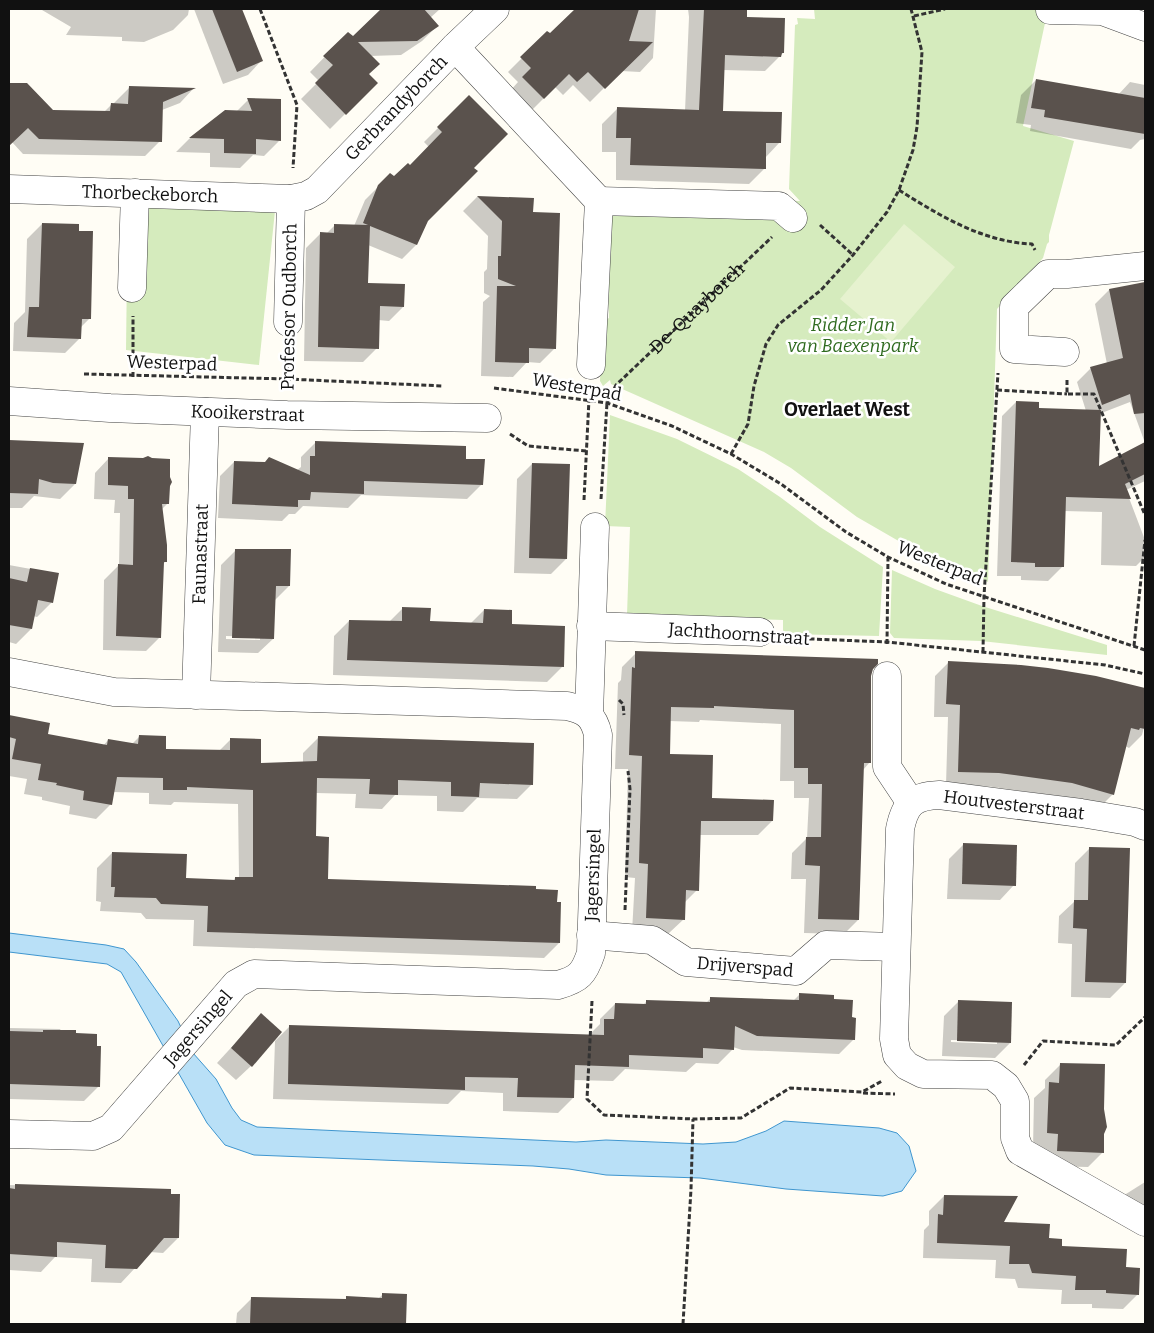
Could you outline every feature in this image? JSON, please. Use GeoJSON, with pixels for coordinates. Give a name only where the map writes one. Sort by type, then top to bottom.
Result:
{"type":"FeatureCollection","features":[{"type":"Feature","properties":{"kind":"street","name":"Gerbrandyborch"},"geometry":{"type":"LineString","coordinates":[[291,199],[306,196],[317,190],[455,47],[495,9]]}},
{"type":"Feature","properties":{"kind":"street"},"geometry":{"type":"LineString","coordinates":[[1050,10],[1102,11],[1145,28]]}},
{"type":"Feature","properties":{"kind":"street"},"geometry":{"type":"LineString","coordinates":[[455,47],[599,201],[779,206],[797,213]]}},
{"type":"Feature","properties":{"kind":"street","name":"Thorbeckeborch"},"geometry":{"type":"LineString","coordinates":[[9,189],[291,199]]}},
{"type":"Feature","properties":{"kind":"street"},"geometry":{"type":"LineString","coordinates":[[132,288],[134,193]]}},
{"type":"Feature","properties":{"kind":"street","name":"Professor Oudborch"},"geometry":{"type":"LineString","coordinates":[[288,322],[291,199]]}},
{"type":"Feature","properties":{"kind":"street"},"geometry":{"type":"LineString","coordinates":[[590,365],[599,201]]}},
{"type":"Feature","properties":{"kind":"street"},"geometry":{"type":"LineString","coordinates":[[1065,352],[1014,349],[1014,307],[1048,274],[1067,274],[1145,266]]}},
{"type":"Feature","properties":{"kind":"street","name":"Kooikerstraat"},"geometry":{"type":"LineString","coordinates":[[9,401],[110,408],[288,415],[487,418]]}},
{"type":"Feature","properties":{"kind":"street","name":"Faunastraat"},"geometry":{"type":"LineString","coordinates":[[196,695],[205,412]]}},
{"type":"Feature","properties":{"kind":"street"},"geometry":{"type":"LineString","coordinates":[[589,715],[595,527]]}},
{"type":"Feature","properties":{"kind":"street","name":"Jachthoornstraat"},"geometry":{"type":"LineString","coordinates":[[591,626],[760,632]]}},
{"type":"Feature","properties":{"kind":"street"},"geometry":{"type":"LineString","coordinates":[[9,672],[114,692],[567,706],[580,709],[589,715]]}},
{"type":"Feature","properties":{"kind":"street"},"geometry":{"type":"LineString","coordinates":[[887,676],[887,767],[912,803],[903,815],[900,829],[894,1039],[897,1055],[907,1066],[923,1074],[992,1075],[1006,1086],[1015,1101],[1015,1138],[1020,1151],[1145,1222]]}},
{"type":"Feature","properties":{"kind":"street","name":"Jagersingel"},"geometry":{"type":"LineString","coordinates":[[9,1134],[94,1136],[112,1128],[236,984],[254,974],[558,985],[575,980],[586,966],[591,953],[598,735],[596,724],[589,715]]}},
{"type":"Feature","properties":{"kind":"street","name":"Houtvesterstraat"},"geometry":{"type":"LineString","coordinates":[[912,803],[923,796],[939,795],[1081,813],[1135,822],[1145,826]]}},
{"type":"Feature","properties":{"kind":"street","name":"Drijverspad"},"geometry":{"type":"LineString","coordinates":[[591,935],[652,940],[686,962],[796,971],[826,945],[896,947]]}},
{"type":"Feature","properties":{"kind":"path"},"geometry":{"type":"LineString","coordinates":[[260,9],[298,105],[291,199]]}},
{"type":"Feature","properties":{"kind":"path"},"geometry":{"type":"LineString","coordinates":[[731,454],[748,424],[754,386],[766,344],[778,325],[797,312],[821,290],[853,255],[887,212],[899,190],[913,150],[917,127],[922,52],[911,9]]}},
{"type":"Feature","properties":{"kind":"path"},"geometry":{"type":"LineString","coordinates":[[914,16],[945,9]]}},
{"type":"Feature","properties":{"kind":"path"},"geometry":{"type":"LineString","coordinates":[[899,190],[942,217],[978,233],[1016,244],[1032,244],[1048,274]]}},
{"type":"Feature","properties":{"kind":"path"},"geometry":{"type":"LineString","coordinates":[[797,213],[853,255]]}},
{"type":"Feature","properties":{"kind":"path","name":"De-Quayborch"},"geometry":{"type":"LineString","coordinates":[[607,403],[616,385],[797,213]]}},
{"type":"Feature","properties":{"kind":"path"},"geometry":{"type":"LineString","coordinates":[[110,408],[134,375],[132,288]]}},
{"type":"Feature","properties":{"kind":"path","name":"Professor Oudborch"},"geometry":{"type":"LineString","coordinates":[[288,322],[288,415]]}},
{"type":"Feature","properties":{"kind":"path"},"geometry":{"type":"LineString","coordinates":[[1065,352],[1068,394]]}},
{"type":"Feature","properties":{"kind":"path"},"geometry":{"type":"LineString","coordinates":[[983,652],[984,596],[999,370]]}},
{"type":"Feature","properties":{"kind":"path","name":"Westerpad"},"geometry":{"type":"LineString","coordinates":[[76,374],[287,379],[452,386]]}},
{"type":"Feature","properties":{"kind":"path","name":"Westerpad"},"geometry":{"type":"LineString","coordinates":[[490,388],[607,403],[672,426],[731,454],[781,484],[846,532],[888,557],[946,584],[1145,650]]}},
{"type":"Feature","properties":{"kind":"path"},"geometry":{"type":"LineString","coordinates":[[997,390],[1094,394],[1145,515]]}},
{"type":"Feature","properties":{"kind":"path"},"geometry":{"type":"LineString","coordinates":[[589,400],[584,512],[595,527]]}},
{"type":"Feature","properties":{"kind":"path"},"geometry":{"type":"LineString","coordinates":[[595,527],[600,512],[607,403]]}},
{"type":"Feature","properties":{"kind":"path"},"geometry":{"type":"LineString","coordinates":[[487,418],[528,446],[586,451]]}},
{"type":"Feature","properties":{"kind":"path"},"geometry":{"type":"LineString","coordinates":[[1134,646],[1145,540]]}},
{"type":"Feature","properties":{"kind":"path"},"geometry":{"type":"LineString","coordinates":[[888,557],[887,642],[1105,665],[1145,674]]}},
{"type":"Feature","properties":{"kind":"path","name":"Jachthoornstraat"},"geometry":{"type":"LineString","coordinates":[[760,632],[786,638],[887,642]]}},
{"type":"Feature","properties":{"kind":"path"},"geometry":{"type":"LineString","coordinates":[[586,966],[592,993],[587,1099],[604,1116],[692,1119],[741,1118],[790,1088],[862,1092],[907,1066]]}},
{"type":"Feature","properties":{"kind":"path"},"geometry":{"type":"LineString","coordinates":[[683,1324],[691,1189],[692,1119]]}},
{"type":"Feature","properties":{"kind":"green space","name":"Ridder Jan van Baexenpark"},"geometry":{"type":"Polygon","coordinates":[[[814,9],[1048,9],[1023,126],[1074,141],[1049,235],[1049,242],[1043,258],[997,309],[988,582],[975,574],[909,547],[857,517],[791,468],[764,452],[611,384],[610,380],[603,386],[600,381],[602,322],[609,318],[605,195],[800,201],[789,189],[795,25],[798,24],[797,18],[815,19],[814,9]]]}},
{"type":"Feature","properties":{"kind":"green space"},"geometry":{"type":"Polygon","coordinates":[[[128,190],[276,201],[259,365],[126,350],[128,190]]]}},
{"type":"Feature","properties":{"kind":"green space"},"geometry":{"type":"Polygon","coordinates":[[[904,224],[955,267],[891,342],[840,299],[904,224]]]}},
{"type":"Feature","properties":{"kind":"green space"},"geometry":{"type":"Polygon","coordinates":[[[610,415],[677,439],[738,469],[820,527],[883,567],[879,636],[783,634],[783,620],[627,615],[630,527],[605,526],[610,415]]]}},
{"type":"Feature","properties":{"kind":"green space"},"geometry":{"type":"Polygon","coordinates":[[[892,570],[935,589],[982,606],[1107,645],[1107,655],[981,641],[894,638],[890,633],[892,570]]]}},
{"type":"Feature","properties":{"kind":"water"},"geometry":{"type":"Polygon","coordinates":[[[9,933],[124,949],[136,962],[178,1021],[193,1053],[216,1079],[232,1108],[241,1120],[257,1127],[576,1142],[606,1140],[703,1144],[736,1142],[766,1131],[784,1121],[879,1128],[897,1133],[909,1146],[916,1171],[902,1191],[883,1196],[786,1189],[700,1178],[606,1175],[533,1166],[254,1155],[225,1145],[207,1123],[121,972],[107,964],[9,952],[9,933]]]}},
{"type":"Feature","properties":{"kind":"building"},"geometry":{"type":"Polygon","coordinates":[[[212,9],[242,9],[263,61],[237,72],[212,9]]]}},
{"type":"Feature","properties":{"kind":"building"},"geometry":{"type":"Polygon","coordinates":[[[381,9],[424,9],[439,26],[417,41],[358,42],[380,64],[369,74],[378,83],[346,115],[315,83],[333,65],[323,56],[348,32],[353,36],[381,9]]]}},
{"type":"Feature","properties":{"kind":"building"},"geometry":{"type":"Polygon","coordinates":[[[575,9],[639,9],[629,41],[653,42],[605,89],[588,72],[577,82],[569,74],[544,99],[522,77],[531,68],[520,57],[547,31],[550,33],[575,9]]]}},
{"type":"Feature","properties":{"kind":"building"},"geometry":{"type":"Polygon","coordinates":[[[704,9],[747,9],[747,17],[785,18],[784,53],[782,53],[781,57],[725,55],[723,111],[782,112],[781,143],[766,143],[766,169],[630,165],[631,138],[616,138],[617,107],[699,110],[704,9]]]}},
{"type":"Feature","properties":{"kind":"building"},"geometry":{"type":"Polygon","coordinates":[[[1036,79],[1145,98],[1145,134],[1044,117],[1045,110],[1031,108],[1036,79]]]}},
{"type":"Feature","properties":{"kind":"building"},"geometry":{"type":"Polygon","coordinates":[[[9,83],[27,83],[53,110],[110,111],[111,103],[128,104],[129,86],[196,88],[163,102],[162,142],[39,139],[28,128],[9,146],[9,83]]]}},
{"type":"Feature","properties":{"kind":"building"},"geometry":{"type":"Polygon","coordinates":[[[469,95],[508,134],[474,168],[478,171],[428,221],[417,245],[370,226],[368,283],[405,284],[404,307],[380,306],[379,349],[318,347],[320,232],[334,233],[334,224],[368,225],[363,223],[378,185],[390,173],[394,176],[408,163],[410,165],[442,132],[437,127],[469,95]]]}},
{"type":"Feature","properties":{"kind":"building"},"geometry":{"type":"Polygon","coordinates":[[[247,98],[281,99],[281,141],[256,139],[256,154],[224,153],[224,139],[189,138],[225,110],[252,111],[247,98]]]}},
{"type":"Feature","properties":{"kind":"building"},"geometry":{"type":"Polygon","coordinates":[[[477,196],[534,198],[533,212],[560,213],[556,349],[529,348],[529,363],[495,362],[497,286],[516,286],[498,279],[498,256],[501,256],[502,221],[477,196]]]}},
{"type":"Feature","properties":{"kind":"building"},"geometry":{"type":"Polygon","coordinates":[[[42,223],[79,224],[79,231],[93,231],[91,319],[82,319],[81,339],[27,337],[29,307],[39,307],[42,223]]]}},
{"type":"Feature","properties":{"kind":"building"},"geometry":{"type":"Polygon","coordinates":[[[1145,282],[1145,413],[1134,414],[1130,394],[1102,405],[1090,367],[1123,358],[1109,289],[1145,282]]]}},
{"type":"Feature","properties":{"kind":"building"},"geometry":{"type":"Polygon","coordinates":[[[1016,401],[1039,402],[1039,408],[1101,410],[1099,466],[1145,442],[1145,474],[1125,484],[1131,499],[1066,497],[1064,567],[1035,567],[1035,563],[1011,562],[1016,401]]]}},
{"type":"Feature","properties":{"kind":"building"},"geometry":{"type":"Polygon","coordinates":[[[9,440],[84,443],[76,484],[53,483],[39,479],[38,494],[9,493],[9,440]]]}},
{"type":"Feature","properties":{"kind":"building"},"geometry":{"type":"Polygon","coordinates":[[[315,441],[466,446],[466,459],[485,459],[483,485],[364,481],[364,494],[311,492],[310,500],[298,500],[298,507],[232,504],[234,461],[265,462],[269,457],[310,475],[310,456],[315,456],[315,441]]]}},
{"type":"Feature","properties":{"kind":"building"},"geometry":{"type":"Polygon","coordinates":[[[148,456],[170,459],[170,477],[172,482],[169,504],[162,504],[167,562],[164,562],[161,638],[116,636],[118,564],[133,565],[134,499],[128,499],[128,486],[108,485],[108,457],[143,458],[148,456]]]}},
{"type":"Feature","properties":{"kind":"building"},"geometry":{"type":"Polygon","coordinates":[[[532,463],[570,464],[567,559],[529,558],[532,463]]]}},
{"type":"Feature","properties":{"kind":"building"},"geometry":{"type":"Polygon","coordinates":[[[235,549],[291,549],[290,586],[276,586],[274,639],[232,638],[235,549]]]}},
{"type":"Feature","properties":{"kind":"building"},"geometry":{"type":"Polygon","coordinates":[[[30,568],[59,573],[53,603],[38,600],[32,629],[9,625],[9,578],[27,582],[30,568]]]}},
{"type":"Feature","properties":{"kind":"building"},"geometry":{"type":"Polygon","coordinates":[[[402,607],[431,608],[430,621],[483,623],[484,609],[512,610],[512,624],[565,626],[564,667],[347,660],[349,620],[402,621],[402,607]]]}},
{"type":"Feature","properties":{"kind":"building"},"geometry":{"type":"Polygon","coordinates":[[[635,651],[878,659],[878,664],[873,669],[871,676],[871,763],[864,763],[859,920],[818,919],[820,866],[805,865],[806,837],[821,837],[822,784],[808,784],[808,768],[794,768],[794,710],[714,706],[714,708],[671,707],[670,754],[713,755],[712,798],[774,800],[773,821],[701,821],[699,891],[686,890],[685,920],[646,918],[648,864],[639,863],[642,756],[629,755],[632,667],[635,668],[635,651]]]}},
{"type":"Feature","properties":{"kind":"building"},"geometry":{"type":"Polygon","coordinates":[[[948,661],[1048,668],[1096,676],[1145,688],[1145,729],[1131,728],[1114,795],[1072,783],[999,773],[958,772],[960,705],[946,704],[948,661]]]}},
{"type":"Feature","properties":{"kind":"building"},"geometry":{"type":"Polygon","coordinates":[[[9,715],[50,723],[48,734],[107,745],[108,739],[138,744],[139,735],[166,736],[166,749],[230,750],[230,738],[261,739],[261,763],[317,761],[318,736],[534,743],[533,785],[480,783],[479,797],[451,796],[451,782],[398,780],[398,795],[369,794],[370,779],[317,778],[316,836],[329,837],[328,879],[536,886],[536,889],[558,890],[557,902],[561,902],[560,943],[207,932],[208,906],[161,904],[156,898],[114,897],[115,887],[111,887],[112,852],[187,854],[186,878],[235,880],[235,877],[253,877],[253,790],[187,787],[187,790],[163,790],[163,778],[117,777],[112,805],[83,800],[84,791],[56,785],[57,783],[38,780],[41,764],[12,759],[16,739],[9,737],[9,715]]]}},
{"type":"Feature","properties":{"kind":"building"},"geometry":{"type":"Polygon","coordinates":[[[963,843],[1017,845],[1016,886],[962,884],[963,843]]]}},
{"type":"Feature","properties":{"kind":"building"},"geometry":{"type":"Polygon","coordinates":[[[1089,847],[1130,848],[1126,983],[1085,982],[1087,929],[1073,928],[1074,900],[1088,900],[1089,847]]]}},
{"type":"Feature","properties":{"kind":"building"},"geometry":{"type":"Polygon","coordinates":[[[799,993],[834,995],[834,999],[853,1000],[852,1017],[856,1018],[855,1040],[757,1036],[735,1026],[734,1050],[703,1048],[703,1058],[629,1055],[629,1067],[575,1065],[574,1098],[517,1097],[518,1078],[465,1077],[465,1090],[288,1084],[289,1025],[604,1035],[604,1019],[614,1019],[615,1003],[646,1004],[646,1000],[710,1002],[710,997],[799,1000],[799,993]]]}},
{"type":"Feature","properties":{"kind":"building"},"geometry":{"type":"Polygon","coordinates":[[[958,1000],[1012,1002],[1011,1043],[957,1041],[958,1000]]]}},
{"type":"Feature","properties":{"kind":"building"},"geometry":{"type":"Polygon","coordinates":[[[261,1013],[282,1032],[252,1067],[231,1048],[261,1013]]]}},
{"type":"Feature","properties":{"kind":"building"},"geometry":{"type":"Polygon","coordinates":[[[43,1030],[76,1030],[76,1033],[97,1034],[97,1046],[101,1046],[100,1087],[9,1084],[9,1031],[43,1032],[43,1030]]]}},
{"type":"Feature","properties":{"kind":"building"},"geometry":{"type":"Polygon","coordinates":[[[1060,1063],[1105,1064],[1104,1109],[1107,1127],[1104,1134],[1104,1153],[1057,1151],[1058,1134],[1047,1133],[1049,1082],[1059,1083],[1060,1063]]]}},
{"type":"Feature","properties":{"kind":"building"},"geometry":{"type":"Polygon","coordinates":[[[15,1184],[171,1189],[171,1194],[180,1194],[179,1238],[164,1238],[137,1269],[105,1268],[106,1245],[57,1242],[57,1257],[9,1254],[9,1188],[15,1189],[15,1184]]]}},
{"type":"Feature","properties":{"kind":"building"},"geometry":{"type":"Polygon","coordinates":[[[944,1195],[1018,1196],[1004,1222],[1050,1224],[1049,1238],[1062,1239],[1062,1246],[1127,1249],[1126,1267],[1140,1268],[1139,1295],[1106,1293],[1106,1290],[1075,1290],[1076,1276],[1032,1273],[1029,1264],[1009,1264],[1010,1246],[937,1243],[938,1214],[943,1215],[944,1195]]]}},
{"type":"Feature","properties":{"kind":"building"},"geometry":{"type":"Polygon","coordinates":[[[382,1293],[407,1294],[406,1324],[250,1324],[251,1297],[346,1299],[346,1296],[382,1298],[382,1293]]]}},
{"type":"Feature","properties":{"kind":"district","name":"Overlaet West"},"geometry":{"type":"Point","coordinates":[847,409]}}]}
